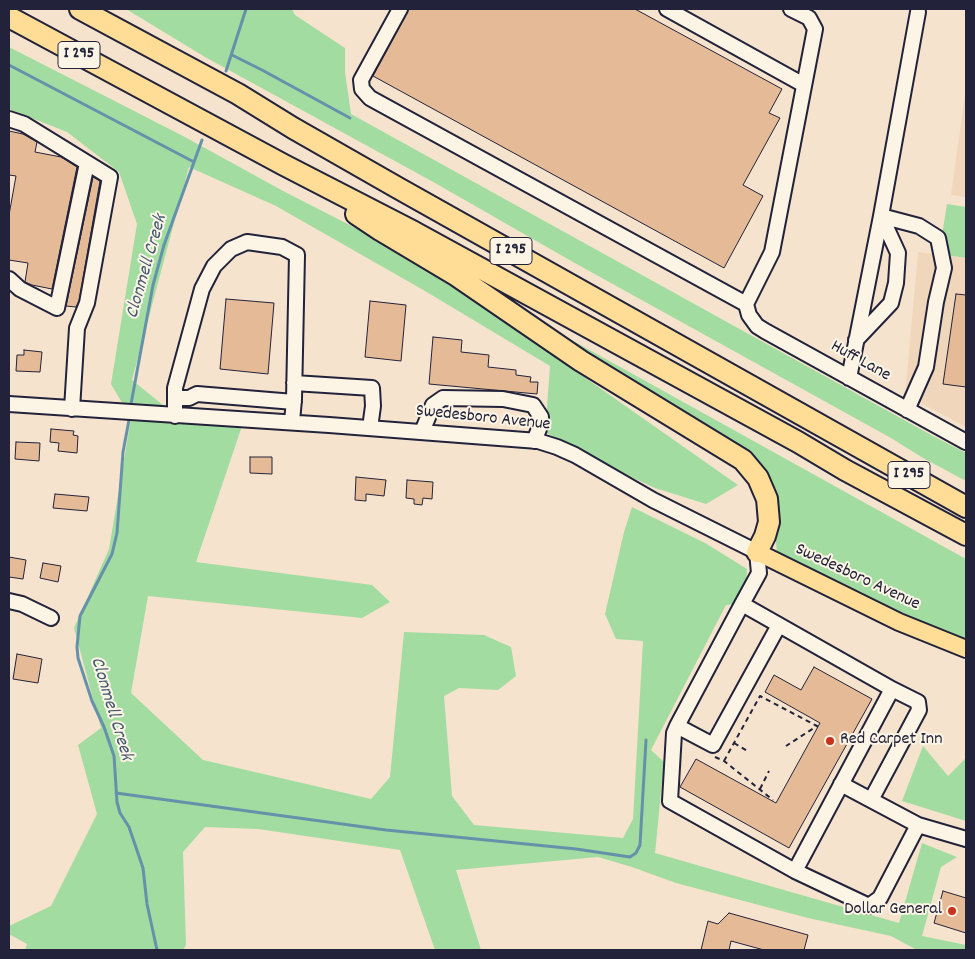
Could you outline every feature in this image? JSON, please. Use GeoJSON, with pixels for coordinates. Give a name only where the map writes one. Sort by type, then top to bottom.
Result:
{"type":"FeatureCollection","features":[{"type":"Feature","properties":{"kind":"highway","name":"I 295"},"geometry":{"type":"LineString","coordinates":[[80,9],[238,94],[325,147],[966,507]]}},
{"type":"Feature","properties":{"kind":"highway"},"geometry":{"type":"LineString","coordinates":[[101,9],[171,58]]}},
{"type":"Feature","properties":{"kind":"highway","name":"I 295"},"geometry":{"type":"LineString","coordinates":[[9,18],[548,304],[798,442],[845,470],[966,535]]}},
{"type":"Feature","properties":{"kind":"highway"},"geometry":{"type":"LineString","coordinates":[[284,165],[380,230],[457,276],[581,361],[743,460],[758,478],[764,488],[767,499],[769,522],[757,552]]}},
{"type":"Feature","properties":{"kind":"highway"},"geometry":{"type":"LineString","coordinates":[[851,443],[966,498]]}},
{"type":"Feature","properties":{"kind":"main road","name":"Swedesboro Avenue"},"geometry":{"type":"LineString","coordinates":[[757,552],[899,622],[966,649]]}},
{"type":"Feature","properties":{"kind":"street"},"geometry":{"type":"LineString","coordinates":[[400,9],[361,80],[362,89],[370,98],[746,304],[772,252],[815,29],[809,18],[791,9]]}},
{"type":"Feature","properties":{"kind":"street"},"geometry":{"type":"LineString","coordinates":[[666,9],[804,84]]}},
{"type":"Feature","properties":{"kind":"street"},"geometry":{"type":"LineString","coordinates":[[848,378],[881,216],[918,12]]}},
{"type":"Feature","properties":{"kind":"street"},"geometry":{"type":"LineString","coordinates":[[9,119],[24,124],[110,177],[87,303],[77,328],[72,409]]}},
{"type":"Feature","properties":{"kind":"street"},"geometry":{"type":"LineString","coordinates":[[9,279],[20,289],[57,308],[87,163]]}},
{"type":"Feature","properties":{"kind":"street"},"geometry":{"type":"LineString","coordinates":[[856,340],[891,303],[896,283],[898,253],[881,216]]}},
{"type":"Feature","properties":{"kind":"street"},"geometry":{"type":"LineString","coordinates":[[881,216],[919,226],[938,238],[944,268],[936,302],[926,367],[907,410]]}},
{"type":"Feature","properties":{"kind":"street"},"geometry":{"type":"LineString","coordinates":[[175,416],[175,388],[202,289],[214,266],[231,249],[247,242],[282,247],[297,255],[292,422]]}},
{"type":"Feature","properties":{"kind":"street","name":"Huff Lane"},"geometry":{"type":"LineString","coordinates":[[746,304],[749,315],[756,326],[966,442]]}},
{"type":"Feature","properties":{"kind":"street"},"geometry":{"type":"LineString","coordinates":[[294,383],[372,388],[374,406],[370,428]]}},
{"type":"Feature","properties":{"kind":"street"},"geometry":{"type":"LineString","coordinates":[[175,398],[189,398],[198,394],[294,402]]}},
{"type":"Feature","properties":{"kind":"street"},"geometry":{"type":"LineString","coordinates":[[422,432],[433,405],[443,398],[503,399],[533,405],[541,417],[534,441]]}},
{"type":"Feature","properties":{"kind":"street","name":"Swedesboro Avenue"},"geometry":{"type":"LineString","coordinates":[[9,404],[292,422],[534,441],[557,447],[576,455],[653,500],[757,552]]}},
{"type":"Feature","properties":{"kind":"street"},"geometry":{"type":"LineString","coordinates":[[757,552],[758,572],[674,733],[670,801],[794,871],[869,906],[880,898],[918,825]]}},
{"type":"Feature","properties":{"kind":"street"},"geometry":{"type":"LineString","coordinates":[[9,601],[22,604],[51,618]]}},
{"type":"Feature","properties":{"kind":"street"},"geometry":{"type":"LineString","coordinates":[[742,604],[918,702],[919,710],[871,800]]}},
{"type":"Feature","properties":{"kind":"street"},"geometry":{"type":"LineString","coordinates":[[677,726],[713,745],[779,625]]}},
{"type":"Feature","properties":{"kind":"street"},"geometry":{"type":"LineString","coordinates":[[794,871],[892,688]]}},
{"type":"Feature","properties":{"kind":"street"},"geometry":{"type":"LineString","coordinates":[[841,784],[918,825],[966,839]]}},
{"type":"Feature","properties":{"kind":"path"},"geometry":{"type":"LineString","coordinates":[[724,761],[760,696],[817,726],[786,746]]}},
{"type":"Feature","properties":{"kind":"path"},"geometry":{"type":"LineString","coordinates":[[734,743],[749,752]]}},
{"type":"Feature","properties":{"kind":"path"},"geometry":{"type":"LineString","coordinates":[[709,753],[724,761],[773,800]]}},
{"type":"Feature","properties":{"kind":"path"},"geometry":{"type":"LineString","coordinates":[[760,789],[768,772]]}},
{"type":"Feature","properties":{"kind":"shaded area"},"geometry":{"type":"Polygon","coordinates":[[[966,87],[966,197],[951,195],[966,87]]]}},
{"type":"Feature","properties":{"kind":"shaded area"},"geometry":{"type":"Polygon","coordinates":[[[918,252],[966,258],[966,427],[905,395],[918,252]]]}},
{"type":"Feature","properties":{"kind":"green space"},"geometry":{"type":"Polygon","coordinates":[[[126,9],[292,9],[295,15],[345,48],[345,72],[351,114],[966,453],[966,481],[435,183],[205,57],[126,9]]]}},
{"type":"Feature","properties":{"kind":"green space"},"geometry":{"type":"Polygon","coordinates":[[[9,47],[183,136],[285,192],[381,241],[443,278],[738,485],[706,504],[655,488],[588,457],[547,433],[550,366],[425,291],[276,206],[189,167],[132,380],[184,422],[242,426],[196,562],[372,585],[390,602],[362,618],[148,596],[131,693],[203,760],[371,799],[390,777],[404,632],[484,635],[511,647],[516,676],[498,690],[459,688],[444,696],[452,796],[474,825],[623,838],[633,819],[643,641],[616,639],[605,614],[624,532],[632,507],[705,543],[747,569],[746,588],[735,604],[726,605],[651,750],[664,762],[655,853],[899,923],[922,843],[957,857],[941,867],[922,936],[966,945],[966,950],[917,950],[891,936],[808,918],[676,883],[598,857],[456,870],[481,950],[435,950],[400,850],[258,829],[205,827],[183,852],[186,945],[183,950],[25,950],[27,944],[9,934],[9,926],[51,906],[97,814],[78,745],[101,728],[74,628],[109,549],[131,418],[111,384],[137,224],[119,172],[67,132],[9,109],[9,47]]]}},
{"type":"Feature","properties":{"kind":"green space"},"geometry":{"type":"Polygon","coordinates":[[[947,204],[966,207],[966,258],[939,254],[947,204]]]}},
{"type":"Feature","properties":{"kind":"green space"},"geometry":{"type":"Polygon","coordinates":[[[568,338],[966,559],[966,640],[932,627],[777,553],[769,487],[564,345],[568,338]]]}},
{"type":"Feature","properties":{"kind":"green space"},"geometry":{"type":"Polygon","coordinates":[[[923,746],[948,776],[966,758],[966,821],[902,801],[923,746]]]}},
{"type":"Feature","properties":{"kind":"building"},"geometry":{"type":"Polygon","coordinates":[[[409,9],[635,9],[782,89],[769,113],[780,118],[743,185],[763,196],[724,268],[373,76],[409,9]]]}},
{"type":"Feature","properties":{"kind":"building"},"geometry":{"type":"Polygon","coordinates":[[[9,131],[23,134],[37,142],[35,152],[61,157],[77,167],[52,289],[25,282],[28,263],[9,260],[9,215],[16,176],[9,175],[9,131]]]}},
{"type":"Feature","properties":{"kind":"building"},"geometry":{"type":"Polygon","coordinates":[[[93,177],[100,181],[79,301],[76,307],[66,306],[93,177]]]}},
{"type":"Feature","properties":{"kind":"building"},"geometry":{"type":"Polygon","coordinates":[[[956,294],[966,295],[966,387],[943,384],[956,294]]]}},
{"type":"Feature","properties":{"kind":"building"},"geometry":{"type":"Polygon","coordinates":[[[226,299],[274,303],[268,374],[220,369],[226,299]]]}},
{"type":"Feature","properties":{"kind":"building"},"geometry":{"type":"Polygon","coordinates":[[[370,301],[406,305],[401,361],[365,357],[370,301]]]}},
{"type":"Feature","properties":{"kind":"building"},"geometry":{"type":"Polygon","coordinates":[[[433,337],[462,340],[461,352],[489,355],[488,367],[516,370],[516,375],[531,377],[530,382],[538,382],[537,394],[429,384],[433,337]]]}},
{"type":"Feature","properties":{"kind":"building"},"geometry":{"type":"Polygon","coordinates":[[[24,350],[42,352],[40,372],[16,371],[17,355],[24,355],[24,350]]]}},
{"type":"Feature","properties":{"kind":"building"},"geometry":{"type":"Polygon","coordinates":[[[51,429],[74,431],[73,435],[78,436],[77,453],[58,451],[59,443],[50,442],[51,429]]]}},
{"type":"Feature","properties":{"kind":"building"},"geometry":{"type":"Polygon","coordinates":[[[16,442],[40,443],[39,461],[15,459],[16,442]]]}},
{"type":"Feature","properties":{"kind":"building"},"geometry":{"type":"Polygon","coordinates":[[[250,457],[272,457],[272,474],[250,473],[250,457]]]}},
{"type":"Feature","properties":{"kind":"building"},"geometry":{"type":"Polygon","coordinates":[[[356,477],[386,480],[384,496],[366,494],[366,501],[355,500],[356,477]]]}},
{"type":"Feature","properties":{"kind":"building"},"geometry":{"type":"Polygon","coordinates":[[[407,480],[433,482],[432,499],[423,498],[422,505],[414,504],[414,499],[406,498],[407,480]]]}},
{"type":"Feature","properties":{"kind":"building"},"geometry":{"type":"Polygon","coordinates":[[[55,494],[89,497],[87,511],[53,508],[55,494]]]}},
{"type":"Feature","properties":{"kind":"building"},"geometry":{"type":"Polygon","coordinates":[[[9,557],[26,560],[23,579],[9,577],[9,557]]]}},
{"type":"Feature","properties":{"kind":"building"},"geometry":{"type":"Polygon","coordinates":[[[43,563],[61,566],[58,582],[40,578],[43,563]]]}},
{"type":"Feature","properties":{"kind":"building"},"geometry":{"type":"Polygon","coordinates":[[[17,654],[42,659],[38,683],[13,679],[17,654]]]}},
{"type":"Feature","properties":{"kind":"building","name":"Red Carpet Inn"},"geometry":{"type":"Polygon","coordinates":[[[814,667],[872,699],[789,848],[680,787],[696,759],[776,803],[820,723],[765,692],[774,675],[801,690],[814,667]]]}},
{"type":"Feature","properties":{"kind":"building","name":"Dollar General"},"geometry":{"type":"Polygon","coordinates":[[[943,891],[966,898],[966,933],[934,923],[943,891]]]}},
{"type":"Feature","properties":{"kind":"building"},"geometry":{"type":"Polygon","coordinates":[[[729,913],[808,935],[804,950],[764,950],[731,941],[729,950],[701,950],[708,921],[718,924],[729,913]]]}},
{"type":"Feature","properties":{"kind":"waterway","name":"Clonmell Creek"},"geometry":{"type":"LineString","coordinates":[[226,71],[246,9]]}},
{"type":"Feature","properties":{"kind":"waterway"},"geometry":{"type":"LineString","coordinates":[[232,55],[350,118]]}},
{"type":"Feature","properties":{"kind":"waterway"},"geometry":{"type":"LineString","coordinates":[[9,65],[194,162]]}},
{"type":"Feature","properties":{"kind":"waterway","name":"Clonmell Creek"},"geometry":{"type":"LineString","coordinates":[[131,404],[153,285],[164,245],[202,140]]}},
{"type":"Feature","properties":{"kind":"waterway","name":"Clonmell Creek"},"geometry":{"type":"LineString","coordinates":[[129,420],[123,452],[117,533],[112,554],[80,616],[77,647],[78,658],[92,701],[114,756],[117,802],[120,813],[129,827],[143,868],[147,904],[157,950]]}},
{"type":"Feature","properties":{"kind":"waterway"},"geometry":{"type":"LineString","coordinates":[[116,793],[386,830],[576,849],[630,857],[636,853],[640,845],[646,740]]}},
{"type":"Feature","properties":{"kind":"place","name":"Red Carpet Inn"},"geometry":{"type":"Point","coordinates":[830,741]}},
{"type":"Feature","properties":{"kind":"place","name":"Dollar General"},"geometry":{"type":"Point","coordinates":[952,911]}}]}
